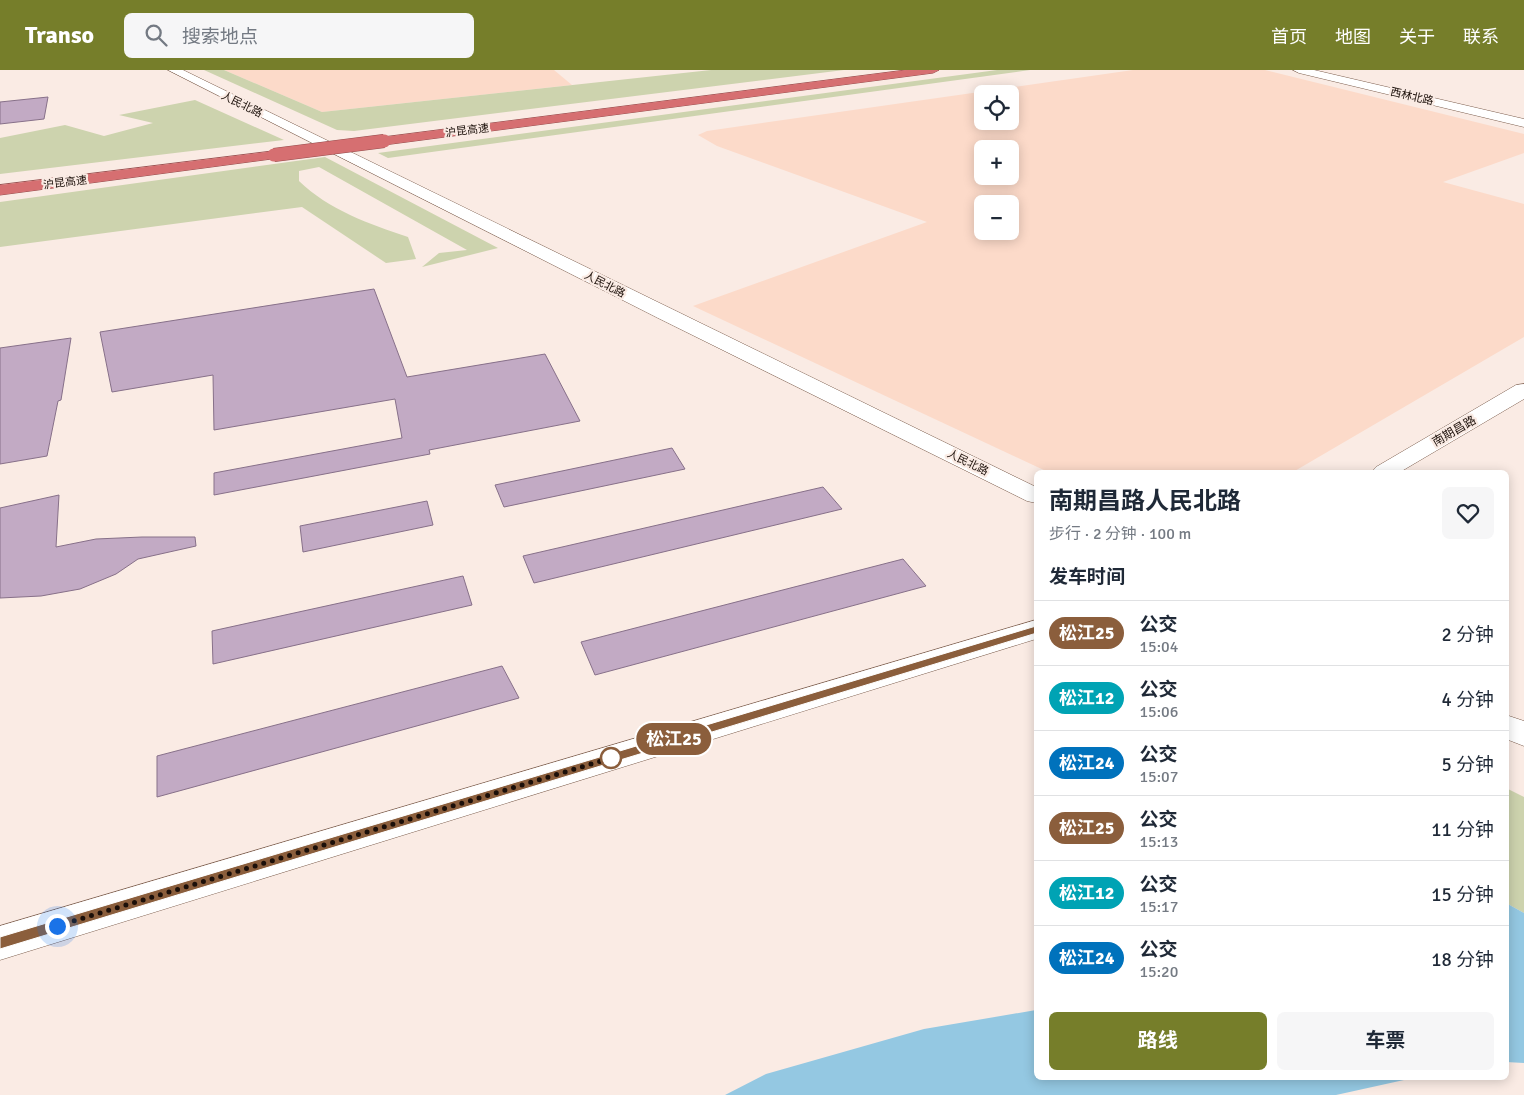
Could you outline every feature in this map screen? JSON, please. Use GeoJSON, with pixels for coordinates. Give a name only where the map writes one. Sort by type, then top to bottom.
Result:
{"type":"FeatureCollection","features":[{"type":"Feature","properties":{"kind":"highway","name":"沪昆高速"},"geometry":{"type":"LineString","coordinates":[[0,180],[105,172],[882,70]]}},
{"type":"Feature","properties":{"kind":"highway","name":"沪昆高速"},"geometry":{"type":"LineString","coordinates":[[378,137],[934,70]]}},
{"type":"Feature","properties":{"kind":"highway"},"geometry":{"type":"LineString","coordinates":[[0,190],[105,172]]}},
{"type":"Feature","properties":{"kind":"main road","name":"人民北路"},"geometry":{"type":"LineString","coordinates":[[174,70],[664,314],[1034,495]]}},
{"type":"Feature","properties":{"kind":"main road","name":"西林北路"},"geometry":{"type":"LineString","coordinates":[[1299,70],[1524,123]]}},
{"type":"Feature","properties":{"kind":"main road","name":"南期昌路"},"geometry":{"type":"LineString","coordinates":[[1387,470],[1524,390]]}},
{"type":"Feature","properties":{"kind":"main road"},"geometry":{"type":"LineString","coordinates":[[0,943],[1034,630]]}},
{"type":"Feature","properties":{"kind":"main road"},"geometry":{"type":"LineString","coordinates":[[1509,727],[1524,734]]}},
{"type":"Feature","properties":{"kind":"shaded area"},"geometry":{"type":"Polygon","coordinates":[[[224,70],[554,70],[572,85],[322,112],[224,70]]]}},
{"type":"Feature","properties":{"kind":"shaded area"},"geometry":{"type":"Polygon","coordinates":[[[1133,70],[1265,70],[1524,134],[1524,153],[1443,182],[1524,204],[1524,337],[1296,470],[1044,470],[693,306],[927,222],[717,146],[698,135],[707,131],[974,93],[974,130],[1019,130],[1019,86],[1133,70]]]}},
{"type":"Feature","properties":{"kind":"green space"},"geometry":{"type":"Polygon","coordinates":[[[204,70],[224,70],[322,112],[711,70],[844,70],[354,131],[337,130],[204,70]]]}},
{"type":"Feature","properties":{"kind":"green space"},"geometry":{"type":"Polygon","coordinates":[[[997,70],[1030,70],[388,158],[378,153],[997,70]]]}},
{"type":"Feature","properties":{"kind":"green space"},"geometry":{"type":"Polygon","coordinates":[[[195,100],[284,140],[0,174],[0,138],[65,125],[104,136],[153,123],[119,115],[195,100]]]}},
{"type":"Feature","properties":{"kind":"green space"},"geometry":{"type":"Polygon","coordinates":[[[325,157],[498,248],[422,267],[439,253],[467,250],[319,167],[299,171],[299,181],[336,208],[364,221],[408,237],[416,259],[386,263],[302,207],[0,247],[0,202],[325,157]]]}},
{"type":"Feature","properties":{"kind":"green space"},"geometry":{"type":"Polygon","coordinates":[[[1509,790],[1524,797],[1524,913],[1509,905],[1509,790]]]}},
{"type":"Feature","properties":{"kind":"water"},"geometry":{"type":"Polygon","coordinates":[[[1509,905],[1524,913],[1524,1063],[1509,1062],[1509,905]]]}},
{"type":"Feature","properties":{"kind":"water"},"geometry":{"type":"Polygon","coordinates":[[[1034,1010],[1034,1080],[1404,1080],[1336,1095],[725,1095],[766,1074],[924,1029],[1034,1010]]]}},
{"type":"Feature","properties":{"kind":"building"},"geometry":{"type":"Polygon","coordinates":[[[48,97],[44,119],[0,124],[0,102],[48,97]]]}},
{"type":"Feature","properties":{"kind":"building"},"geometry":{"type":"Polygon","coordinates":[[[374,289],[407,377],[545,354],[580,421],[429,450],[430,454],[214,495],[214,473],[402,438],[395,399],[214,430],[213,375],[112,392],[100,332],[374,289]]]}},
{"type":"Feature","properties":{"kind":"building"},"geometry":{"type":"Polygon","coordinates":[[[71,338],[61,400],[58,401],[47,456],[0,464],[0,348],[71,338]]]}},
{"type":"Feature","properties":{"kind":"building"},"geometry":{"type":"Polygon","coordinates":[[[672,448],[685,469],[504,507],[495,485],[672,448]]]}},
{"type":"Feature","properties":{"kind":"building"},"geometry":{"type":"Polygon","coordinates":[[[823,487],[842,509],[534,583],[523,556],[823,487]]]}},
{"type":"Feature","properties":{"kind":"building"},"geometry":{"type":"Polygon","coordinates":[[[59,495],[56,547],[96,539],[142,537],[195,537],[196,546],[138,559],[116,574],[80,589],[41,596],[0,598],[0,508],[59,495]]]}},
{"type":"Feature","properties":{"kind":"building"},"geometry":{"type":"Polygon","coordinates":[[[427,501],[433,525],[303,552],[300,526],[427,501]]]}},
{"type":"Feature","properties":{"kind":"building"},"geometry":{"type":"Polygon","coordinates":[[[903,559],[926,586],[595,675],[581,642],[903,559]]]}},
{"type":"Feature","properties":{"kind":"building"},"geometry":{"type":"Polygon","coordinates":[[[463,576],[472,605],[213,664],[212,631],[463,576]]]}},
{"type":"Feature","properties":{"kind":"building"},"geometry":{"type":"Polygon","coordinates":[[[502,666],[519,698],[157,797],[157,756],[502,666]]]}},
{"type":"Feature","properties":{"kind":"bus line","name":"松江25"},"geometry":{"type":"LineString","coordinates":[[0,943],[1034,630]]}},
{"type":"Feature","properties":{"kind":"route"},"geometry":{"type":"LineString","coordinates":[[57,926],[611,758]]}}]}
